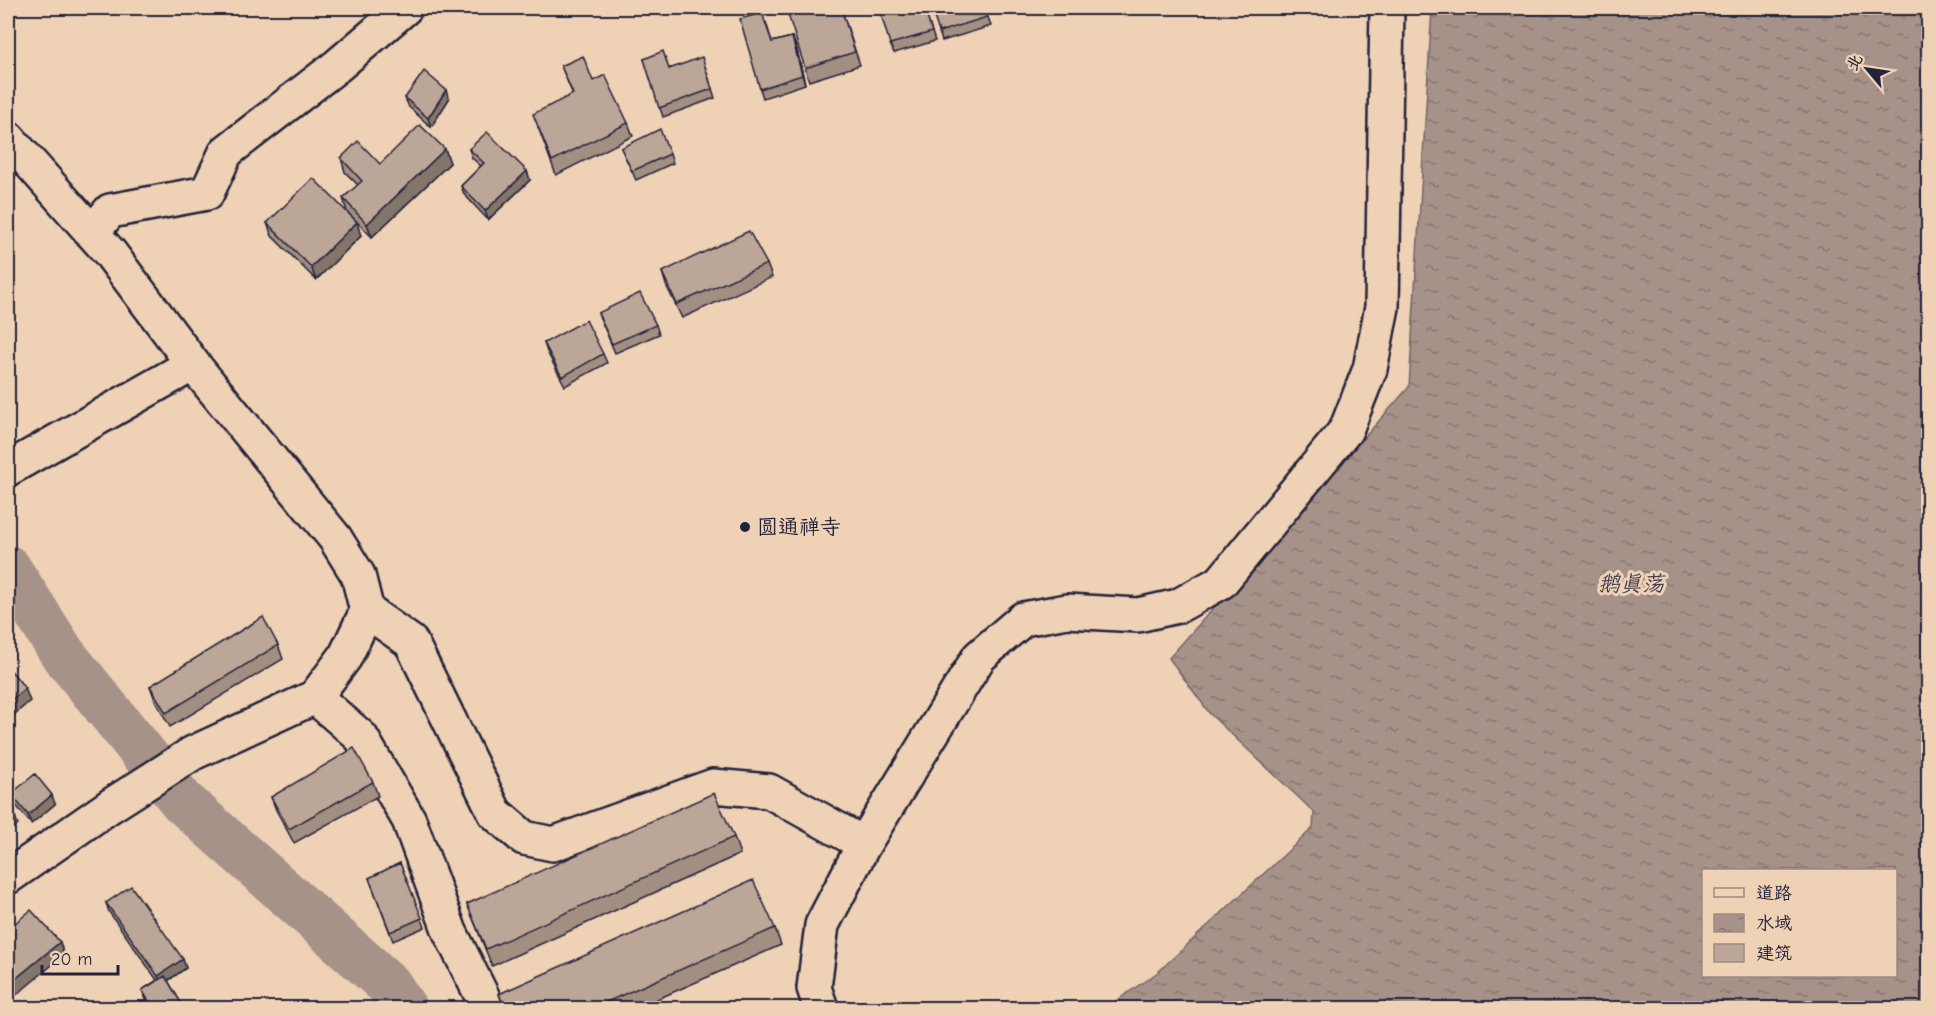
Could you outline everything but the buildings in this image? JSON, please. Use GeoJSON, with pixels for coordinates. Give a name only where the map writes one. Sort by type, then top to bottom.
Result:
{"type":"FeatureCollection","features":[{"type":"Feature","properties":{"kind":"street"},"geometry":{"type":"LineString","coordinates":[[92,233],[110,211],[207,193],[226,152],[337,66],[405,8]]}},
{"type":"Feature","properties":{"kind":"street"},"geometry":{"type":"LineString","coordinates":[[821,1008],[814,988],[822,925],[864,844],[979,657],[1023,619],[1067,611],[1138,615],[1178,606],[1221,582],[1346,430],[1370,369],[1382,307],[1387,8]]}},
{"type":"Feature","properties":{"kind":"street"},"geometry":{"type":"LineString","coordinates":[[8,138],[110,254],[193,364],[335,538],[358,575],[367,611],[345,657],[315,697],[193,753],[110,806],[8,877]]}},
{"type":"Feature","properties":{"kind":"street"},"geometry":{"type":"LineString","coordinates":[[8,469],[193,364]]}},
{"type":"Feature","properties":{"kind":"street"},"geometry":{"type":"LineString","coordinates":[[367,611],[411,642],[495,813],[524,838],[553,844],[713,786],[770,791],[864,844]]}},
{"type":"Feature","properties":{"kind":"street"},"geometry":{"type":"LineString","coordinates":[[315,697],[361,737],[410,820],[450,932],[488,1008]]}},
{"type":"Feature","properties":{"kind":"water","name":"鹅真荡"},"geometry":{"type":"Polygon","coordinates":[[[1432,8],[1928,8],[1928,1008],[1106,1008],[1158,972],[1313,828],[1314,812],[1210,714],[1169,658],[1409,387],[1432,8]]]}},
{"type":"Feature","properties":{"kind":"waterway"},"geometry":{"type":"LineString","coordinates":[[8,568],[63,654],[182,801],[389,985],[404,1008]]}},
{"type":"Feature","properties":{"kind":"place","name":"圆通禅寺"},"geometry":{"type":"Point","coordinates":[745,527]}}]}
